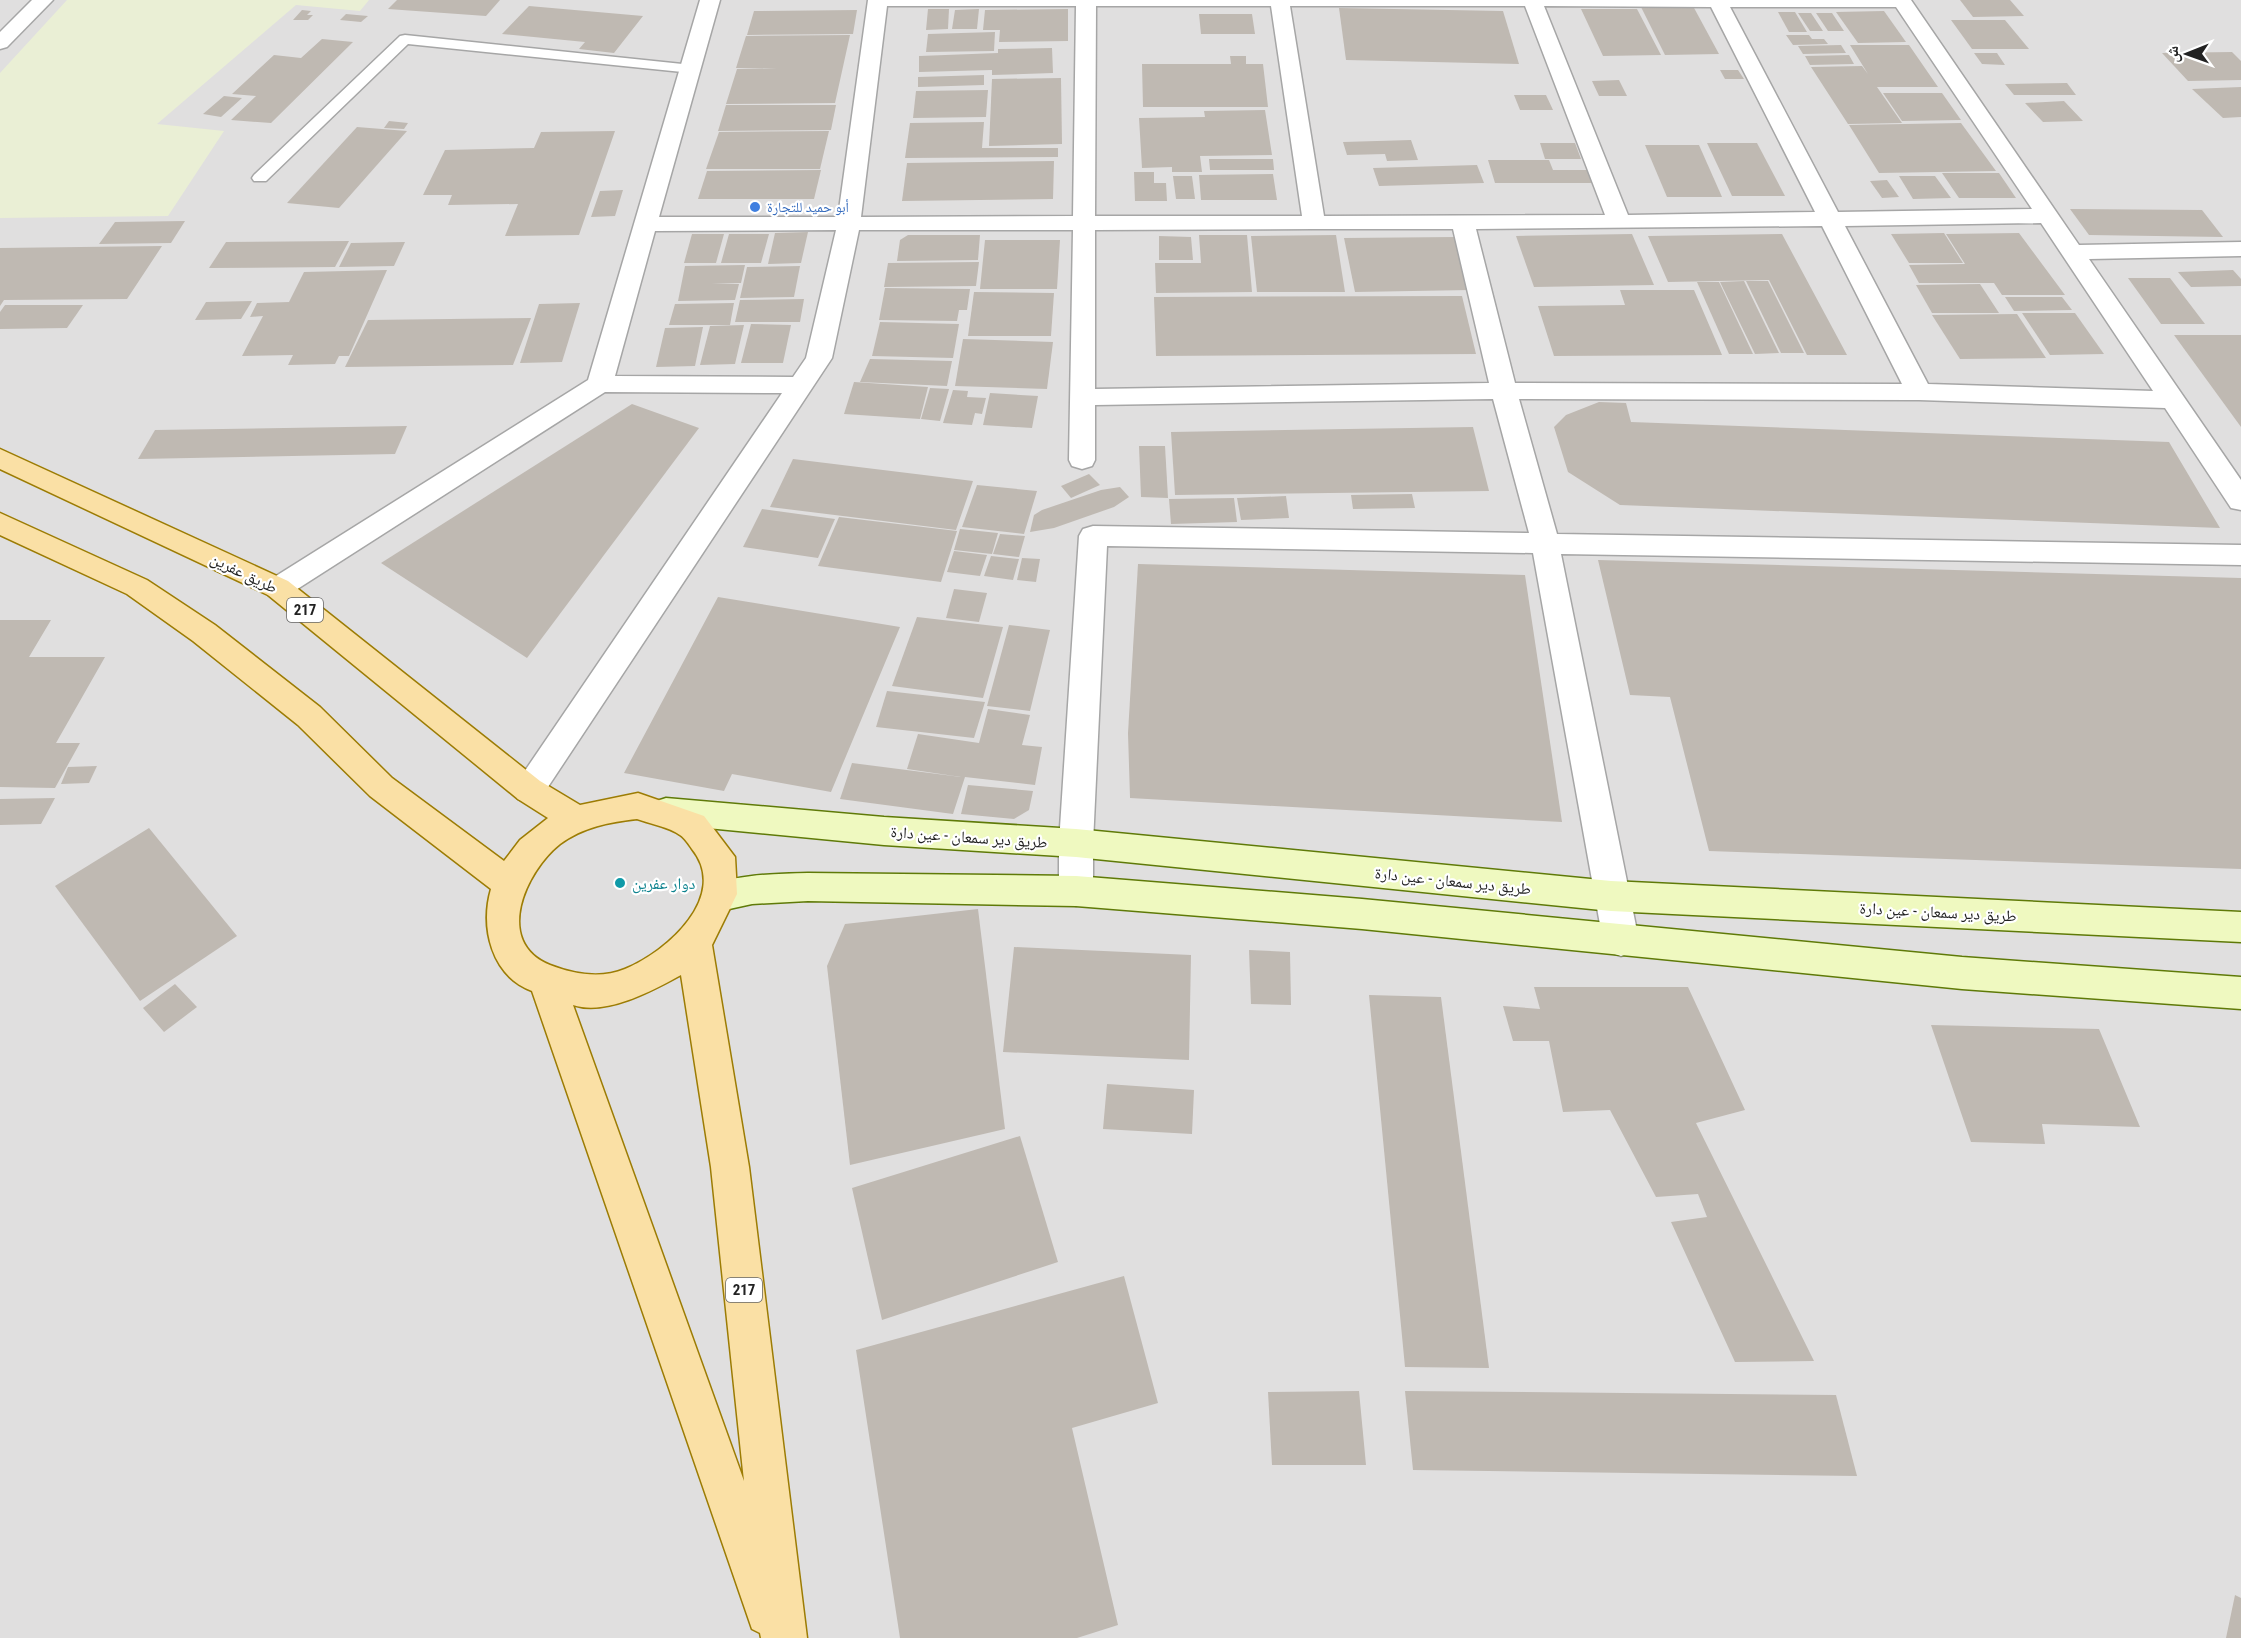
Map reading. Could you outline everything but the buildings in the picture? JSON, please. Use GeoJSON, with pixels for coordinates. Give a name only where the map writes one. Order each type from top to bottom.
{"type":"FeatureCollection","features":[{"type":"Feature","properties":{"kind":"main road","name":"طريق عفرين"},"geometry":{"type":"LineString","coordinates":[[0,458],[278,588],[529,790],[576,819]]}},
{"type":"Feature","properties":{"kind":"main road"},"geometry":{"type":"LineString","coordinates":[[0,523],[137,587],[204,633],[309,716],[381,787],[508,883]]}},
{"type":"Feature","properties":{"kind":"main road"},"geometry":{"type":"LineString","coordinates":[[638,806],[666,811],[688,820],[705,834],[716,852],[721,873],[720,896],[711,921],[694,944],[669,965],[641,980],[609,989],[577,991],[548,983],[522,967],[505,942],[501,913],[508,883],[525,857],[540,843],[576,819],[607,809],[638,806]]}},
{"type":"Feature","properties":{"kind":"main road","name":"طريق دير سمعان - عين دارة"},"geometry":{"type":"LineString","coordinates":[[666,811],[884,831],[1076,843],[1611,896],[2241,927]]}},
{"type":"Feature","properties":{"kind":"main road"},"geometry":{"type":"LineString","coordinates":[[720,896],[752,889],[808,887],[1076,891],[1362,914],[1962,973],[2241,993]]}},
{"type":"Feature","properties":{"kind":"main road","name":"217"},"geometry":{"type":"LineString","coordinates":[[694,944],[730,1167],[784,1638]]}},
{"type":"Feature","properties":{"kind":"main road"},"geometry":{"type":"LineString","coordinates":[[548,983],[777,1638]]}},
{"type":"Feature","properties":{"kind":"street"},"geometry":{"type":"LineString","coordinates":[[0,43],[43,0]]}},
{"type":"Feature","properties":{"kind":"street"},"geometry":{"type":"LineString","coordinates":[[600,384],[710,0]]}},
{"type":"Feature","properties":{"kind":"street"},"geometry":{"type":"LineString","coordinates":[[529,790],[819,358],[849,223],[878,0],[1902,0],[2241,501]]}},
{"type":"Feature","properties":{"kind":"street"},"geometry":{"type":"LineString","coordinates":[[1082,460],[1086,0]]}},
{"type":"Feature","properties":{"kind":"street"},"geometry":{"type":"LineString","coordinates":[[1280,0],[1314,223]]}},
{"type":"Feature","properties":{"kind":"street"},"geometry":{"type":"LineString","coordinates":[[1532,0],[1619,222]]}},
{"type":"Feature","properties":{"kind":"street"},"geometry":{"type":"LineString","coordinates":[[1717,0],[1919,392]]}},
{"type":"Feature","properties":{"kind":"street"},"geometry":{"type":"LineString","coordinates":[[647,224],[1619,222],[2048,216]]}},
{"type":"Feature","properties":{"kind":"street"},"geometry":{"type":"LineString","coordinates":[[1463,222],[1504,391],[1545,542],[1621,941]]}},
{"type":"Feature","properties":{"kind":"street"},"geometry":{"type":"LineString","coordinates":[[2073,252],[2241,249]]}},
{"type":"Feature","properties":{"kind":"street"},"geometry":{"type":"LineString","coordinates":[[278,588],[600,384],[801,385]]}},
{"type":"Feature","properties":{"kind":"street"},"geometry":{"type":"LineString","coordinates":[[1084,397],[1504,391],[1919,392],[2174,400]]}},
{"type":"Feature","properties":{"kind":"street"},"geometry":{"type":"LineString","coordinates":[[1076,891],[1076,843],[1093,536],[2241,555]]}},
{"type":"Feature","properties":{"kind":"lane"},"geometry":{"type":"LineString","coordinates":[[260,178],[405,39],[692,69]]}},
{"type":"Feature","properties":{"kind":"shaded area"},"geometry":{"type":"Polygon","coordinates":[[[0,0],[2241,0],[2241,1638],[0,1638],[0,0]]]}},
{"type":"Feature","properties":{"kind":"green space"},"geometry":{"type":"Polygon","coordinates":[[[67,0],[369,0],[360,11],[296,5],[157,124],[224,131],[168,216],[0,218],[0,73],[67,0]]]}},
{"type":"Feature","properties":{"kind":"place","name":"أبو حميد للتجارة"},"geometry":{"type":"Point","coordinates":[755,207]}},
{"type":"Feature","properties":{"kind":"place","name":"دوار عفرين"},"geometry":{"type":"Point","coordinates":[620,883]}}]}
